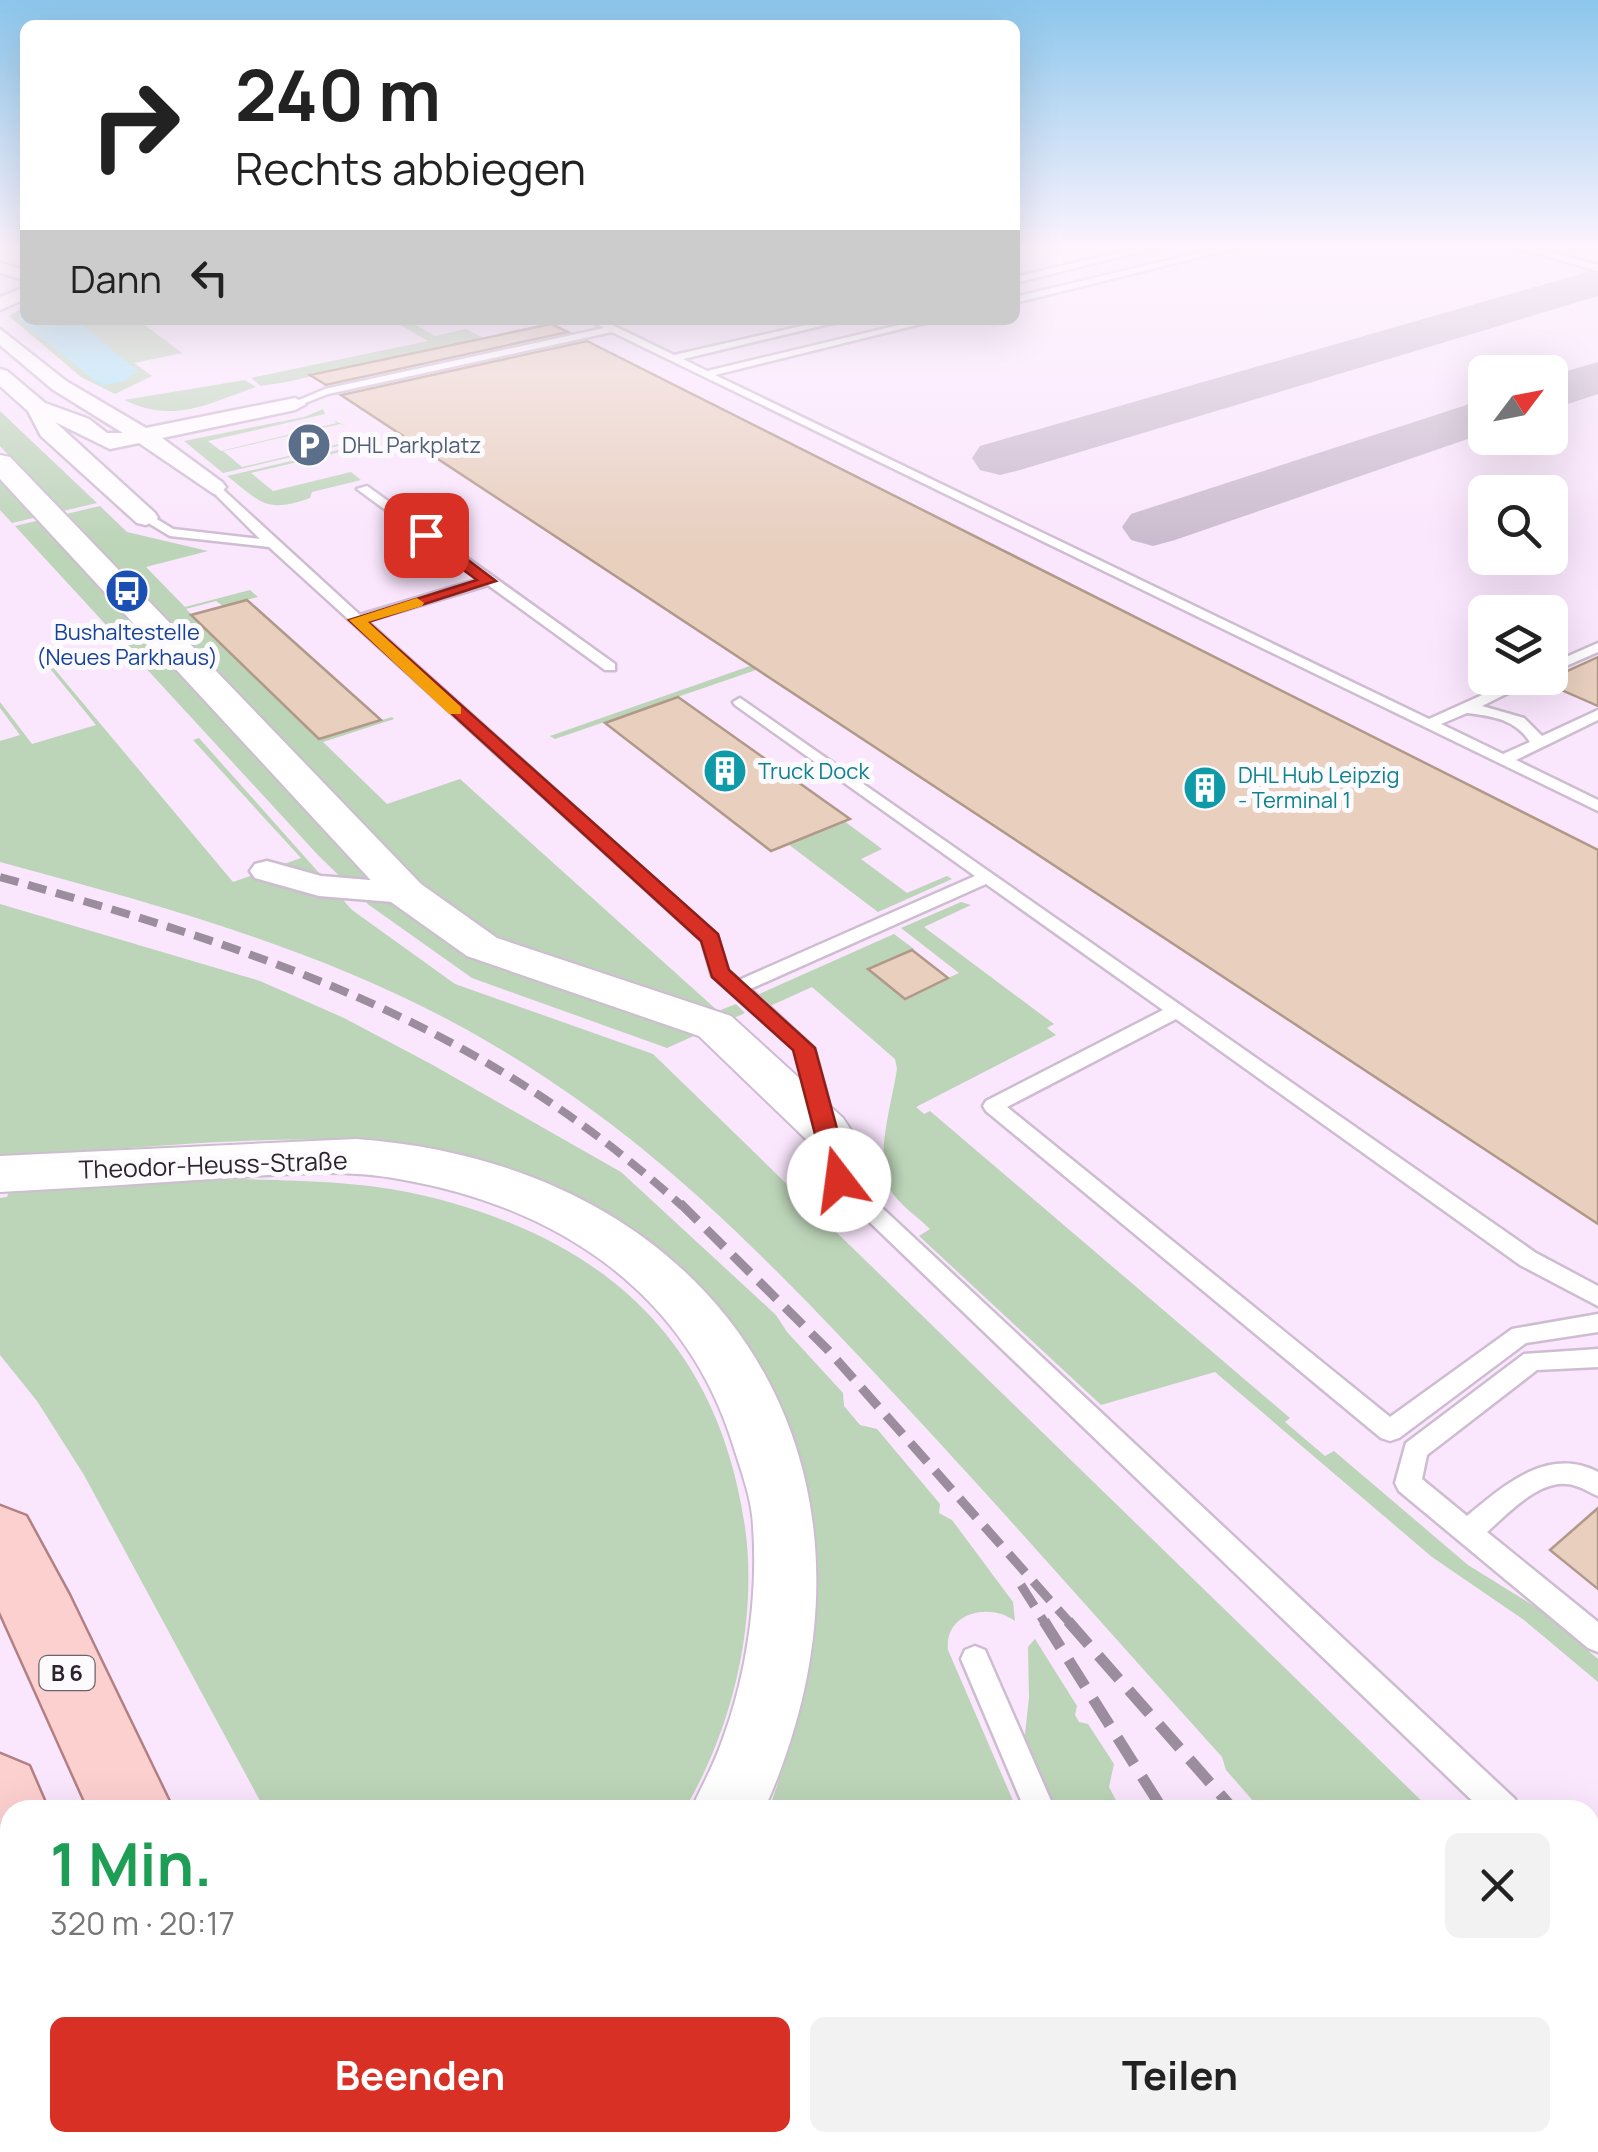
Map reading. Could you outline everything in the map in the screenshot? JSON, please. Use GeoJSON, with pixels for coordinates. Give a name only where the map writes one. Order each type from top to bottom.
{"type":"FeatureCollection","features":[{"type":"Feature","properties":{"kind":"main road","name":"B 6"},"geometry":{"type":"LineString","coordinates":[[0,1538],[126,1800]]}},
{"type":"Feature","properties":{"kind":"street"},"geometry":{"type":"LineString","coordinates":[[15,347],[59,385],[146,436],[214,487]]}},
{"type":"Feature","properties":{"kind":"street"},"geometry":{"type":"LineString","coordinates":[[0,375],[36,408],[48,431],[146,518]]}},
{"type":"Feature","properties":{"kind":"street"},"geometry":{"type":"LineString","coordinates":[[36,408],[81,424],[110,442],[295,404]]}},
{"type":"Feature","properties":{"kind":"street"},"geometry":{"type":"LineString","coordinates":[[99,475],[178,458]]}},
{"type":"Feature","properties":{"kind":"street"},"geometry":{"type":"LineString","coordinates":[[0,463],[406,893],[482,947],[715,1026],[826,1130]]}},
{"type":"Feature","properties":{"kind":"street"},"geometry":{"type":"LineString","coordinates":[[267,871],[319,886],[406,893]]}},
{"type":"Feature","properties":{"kind":"street","name":"Theodor-Heuss-Straße"},"geometry":{"type":"LineString","coordinates":[[0,1174],[304,1157],[396,1160],[479,1177],[558,1206],[622,1244],[676,1290],[730,1359],[754,1410],[786,1528],[782,1606],[770,1680],[756,1746],[732,1800]]}},
{"type":"Feature","properties":{"kind":"lane"},"geometry":{"type":"LineString","coordinates":[[295,404],[325,392],[533,347]]}},
{"type":"Feature","properties":{"kind":"lane"},"geometry":{"type":"LineString","coordinates":[[651,347],[1598,806]]}},
{"type":"Feature","properties":{"kind":"lane"},"geometry":{"type":"LineString","coordinates":[[674,358],[724,347]]}},
{"type":"Feature","properties":{"kind":"lane"},"geometry":{"type":"LineString","coordinates":[[706,374],[815,347]]}},
{"type":"Feature","properties":{"kind":"lane"},"geometry":{"type":"LineString","coordinates":[[704,352],[732,356],[739,361],[736,366]]}},
{"type":"Feature","properties":{"kind":"lane"},"geometry":{"type":"LineString","coordinates":[[214,487],[711,938],[719,972],[804,1048],[839,1180],[1493,1800]]}},
{"type":"Feature","properties":{"kind":"lane"},"geometry":{"type":"LineString","coordinates":[[362,489],[610,667]]}},
{"type":"Feature","properties":{"kind":"lane"},"geometry":{"type":"LineString","coordinates":[[146,518],[170,532],[273,544]]}},
{"type":"Feature","properties":{"kind":"lane"},"geometry":{"type":"LineString","coordinates":[[357,620],[488,581]]}},
{"type":"Feature","properties":{"kind":"lane"},"geometry":{"type":"LineString","coordinates":[[1568,661],[1598,647]]}},
{"type":"Feature","properties":{"kind":"lane"},"geometry":{"type":"LineString","coordinates":[[1430,724],[1493,695]]}},
{"type":"Feature","properties":{"kind":"lane"},"geometry":{"type":"LineString","coordinates":[[740,702],[1528,1258],[1598,1297]]}},
{"type":"Feature","properties":{"kind":"lane"},"geometry":{"type":"LineString","coordinates":[[1464,708],[1488,710],[1514,719],[1534,731],[1538,743]]}},
{"type":"Feature","properties":{"kind":"lane"},"geometry":{"type":"LineString","coordinates":[[1504,760],[1598,714]]}},
{"type":"Feature","properties":{"kind":"lane"},"geometry":{"type":"LineString","coordinates":[[737,988],[988,877]]}},
{"type":"Feature","properties":{"kind":"lane"},"geometry":{"type":"LineString","coordinates":[[1177,1011],[993,1106],[1390,1431],[1520,1335],[1598,1323]]}},
{"type":"Feature","properties":{"kind":"lane"},"geometry":{"type":"LineString","coordinates":[[1598,1358],[1532,1360],[1415,1450],[1408,1483],[1598,1639]]}},
{"type":"Feature","properties":{"kind":"lane"},"geometry":{"type":"LineString","coordinates":[[1466,1534],[1542,1474],[1565,1471],[1598,1485]]}},
{"type":"Feature","properties":{"kind":"lane"},"geometry":{"type":"LineString","coordinates":[[974,1659],[1036,1800]]}},
{"type":"Feature","properties":{"kind":"green space"},"geometry":{"type":"Polygon","coordinates":[[[46,347],[175,347],[182,353],[134,363],[152,376],[115,394],[81,377],[46,347]]]}},
{"type":"Feature","properties":{"kind":"green space"},"geometry":{"type":"Polygon","coordinates":[[[397,347],[441,347],[286,382],[261,386],[251,378],[397,347]]]}},
{"type":"Feature","properties":{"kind":"green space"},"geometry":{"type":"Polygon","coordinates":[[[245,380],[256,387],[190,409],[159,410],[124,400],[245,380]]]}},
{"type":"Feature","properties":{"kind":"green space"},"geometry":{"type":"Polygon","coordinates":[[[323,409],[325,414],[208,441],[221,451],[337,423],[333,420],[348,427],[340,424],[223,451],[242,467],[360,439],[354,434],[367,439],[223,473],[184,441],[304,417],[323,409]]]}},
{"type":"Feature","properties":{"kind":"green space"},"geometry":{"type":"Polygon","coordinates":[[[0,411],[97,503],[12,523],[0,510],[0,479],[22,470],[0,446],[0,411]]]}},
{"type":"Feature","properties":{"kind":"green space"},"geometry":{"type":"Polygon","coordinates":[[[372,442],[380,448],[370,445],[251,473],[273,491],[351,472],[361,480],[312,492],[310,498],[295,503],[264,503],[227,476],[372,442]]]}},
{"type":"Feature","properties":{"kind":"green space"},"geometry":{"type":"Polygon","coordinates":[[[100,506],[127,532],[208,551],[146,567],[185,607],[250,590],[258,597],[223,606],[216,601],[186,609],[319,739],[394,719],[323,742],[387,804],[460,779],[718,1011],[736,1004],[745,1013],[667,1048],[472,978],[369,905],[317,854],[15,526],[100,506]]]}},
{"type":"Feature","properties":{"kind":"green space"},"geometry":{"type":"Polygon","coordinates":[[[43,660],[233,882],[301,858],[193,740],[199,738],[352,910],[455,984],[653,1054],[1421,1800],[1252,1800],[1226,1770],[1222,1757],[805,1299],[660,1164],[553,1083],[437,1014],[316,960],[191,916],[0,862],[0,741],[20,735],[0,708],[0,702],[32,744],[96,725],[43,660]]]}},
{"type":"Feature","properties":{"kind":"green space"},"geometry":{"type":"Polygon","coordinates":[[[750,666],[756,670],[555,739],[550,736],[750,666]]]}},
{"type":"Feature","properties":{"kind":"green space"},"geometry":{"type":"Polygon","coordinates":[[[844,821],[882,849],[861,859],[907,893],[947,876],[952,879],[878,912],[788,844],[844,821]]]}},
{"type":"Feature","properties":{"kind":"green space"},"geometry":{"type":"Polygon","coordinates":[[[961,902],[971,905],[924,927],[1054,1024],[1047,1028],[1056,1035],[916,1107],[924,1114],[930,1111],[1290,1418],[1285,1422],[1325,1456],[1334,1451],[1468,1565],[1539,1609],[1598,1659],[1598,1682],[1524,1620],[1432,1557],[1215,1372],[1101,1405],[919,1236],[930,1229],[898,1200],[886,1176],[884,1145],[897,1069],[895,1059],[812,987],[770,1006],[757,995],[894,934],[914,949],[870,969],[905,998],[959,973],[901,928],[961,902]]]}},
{"type":"Feature","properties":{"kind":"green space"},"geometry":{"type":"Polygon","coordinates":[[[0,904],[260,981],[344,1018],[431,1064],[621,1172],[776,1315],[843,1393],[844,1406],[860,1425],[877,1429],[940,1504],[939,1513],[952,1520],[1013,1602],[1015,1621],[993,1612],[970,1614],[953,1627],[948,1650],[1013,1800],[772,1800],[793,1734],[810,1657],[815,1605],[809,1509],[785,1422],[744,1344],[689,1278],[621,1223],[543,1181],[456,1154],[362,1141],[226,1142],[0,1157],[0,904]]]}},
{"type":"Feature","properties":{"kind":"green space"},"geometry":{"type":"Polygon","coordinates":[[[241,1179],[331,1182],[421,1195],[486,1214],[544,1238],[596,1269],[641,1306],[678,1350],[708,1402],[731,1460],[745,1527],[748,1599],[738,1673],[716,1745],[689,1800],[260,1800],[84,1475],[37,1401],[0,1355],[0,1198],[7,1197],[9,1191],[241,1179]]]}},
{"type":"Feature","properties":{"kind":"green space"},"geometry":{"type":"Polygon","coordinates":[[[1035,1639],[1077,1706],[1075,1715],[1079,1722],[1088,1724],[1114,1764],[1109,1787],[1116,1800],[1040,1800],[1022,1761],[1029,1698],[1028,1647],[1035,1639]]]}},
{"type":"Feature","properties":{"kind":"water"},"geometry":{"type":"Polygon","coordinates":[[[53,347],[109,347],[138,371],[124,381],[102,386],[53,347]]]}},
{"type":"Feature","properties":{"kind":"building"},"geometry":{"type":"Polygon","coordinates":[[[440,347],[498,347],[326,385],[310,375],[440,347]]]}},
{"type":"Feature","properties":{"kind":"building","name":"DHL Hub Leipzig - Terminal 1"},"geometry":{"type":"Polygon","coordinates":[[[558,347],[600,347],[1598,850],[1598,1224],[341,395],[558,347]]]}},
{"type":"Feature","properties":{"kind":"building"},"geometry":{"type":"Polygon","coordinates":[[[247,600],[381,720],[319,739],[191,615],[247,600]]]}},
{"type":"Feature","properties":{"kind":"building"},"geometry":{"type":"Polygon","coordinates":[[[1598,657],[1598,706],[1568,693],[1568,671],[1598,657]]]}},
{"type":"Feature","properties":{"kind":"building","name":"Truck Dock"},"geometry":{"type":"Polygon","coordinates":[[[678,697],[850,819],[771,851],[605,723],[678,697]]]}},
{"type":"Feature","properties":{"kind":"building"},"geometry":{"type":"Polygon","coordinates":[[[912,950],[948,978],[905,999],[868,969],[912,950]]]}},
{"type":"Feature","properties":{"kind":"building"},"geometry":{"type":"Polygon","coordinates":[[[1598,1508],[1598,1589],[1550,1550],[1598,1508]]]}},
{"type":"Feature","properties":{"kind":"taxiway"},"geometry":{"type":"LineString","coordinates":[[1000,458],[1376,347]]}},
{"type":"Feature","properties":{"kind":"taxiway"},"geometry":{"type":"LineString","coordinates":[[1568,388],[1598,377]]}},
{"type":"Feature","properties":{"kind":"taxiway"},"geometry":{"type":"LineString","coordinates":[[1153,527],[1468,421]]}},
{"type":"Feature","properties":{"kind":"railway"},"geometry":{"type":"LineString","coordinates":[[0,877],[277,964],[445,1039],[525,1086],[604,1141],[682,1206]]}},
{"type":"Feature","properties":{"kind":"railway"},"geometry":{"type":"LineString","coordinates":[[680,1203],[828,1350],[1070,1623]]}},
{"type":"Feature","properties":{"kind":"railway"},"geometry":{"type":"LineString","coordinates":[[1021,1585],[1045,1623]]}},
{"type":"Feature","properties":{"kind":"railway"},"geometry":{"type":"LineString","coordinates":[[1044,1621],[1157,1800]]}},
{"type":"Feature","properties":{"kind":"railway"},"geometry":{"type":"LineString","coordinates":[[1068,1621],[1225,1800]]}},
{"type":"Feature","properties":{"kind":"slow traffic"},"geometry":{"type":"LineString","coordinates":[[417,603],[357,620],[455,710]]}},
{"type":"Feature","properties":{"kind":"place","name":"DHL Parkplatz"},"geometry":{"type":"Point","coordinates":[309,445]}},
{"type":"Feature","properties":{"kind":"place","name":"Bushaltestelle (Neues Parkhaus)"},"geometry":{"type":"Point","coordinates":[127,591]}},
{"type":"Feature","properties":{"kind":"place","name":"Truck Dock"},"geometry":{"type":"Point","coordinates":[725,771]}},
{"type":"Feature","properties":{"kind":"place","name":"DHL Hub Leipzig - Terminal 1"},"geometry":{"type":"Point","coordinates":[1205,788]}},
{"type":"Feature","properties":{"kind":"route"},"geometry":{"type":"LineString","coordinates":[[426,535],[488,581],[357,620],[711,938],[719,972],[804,1048],[839,1180]]}}]}
